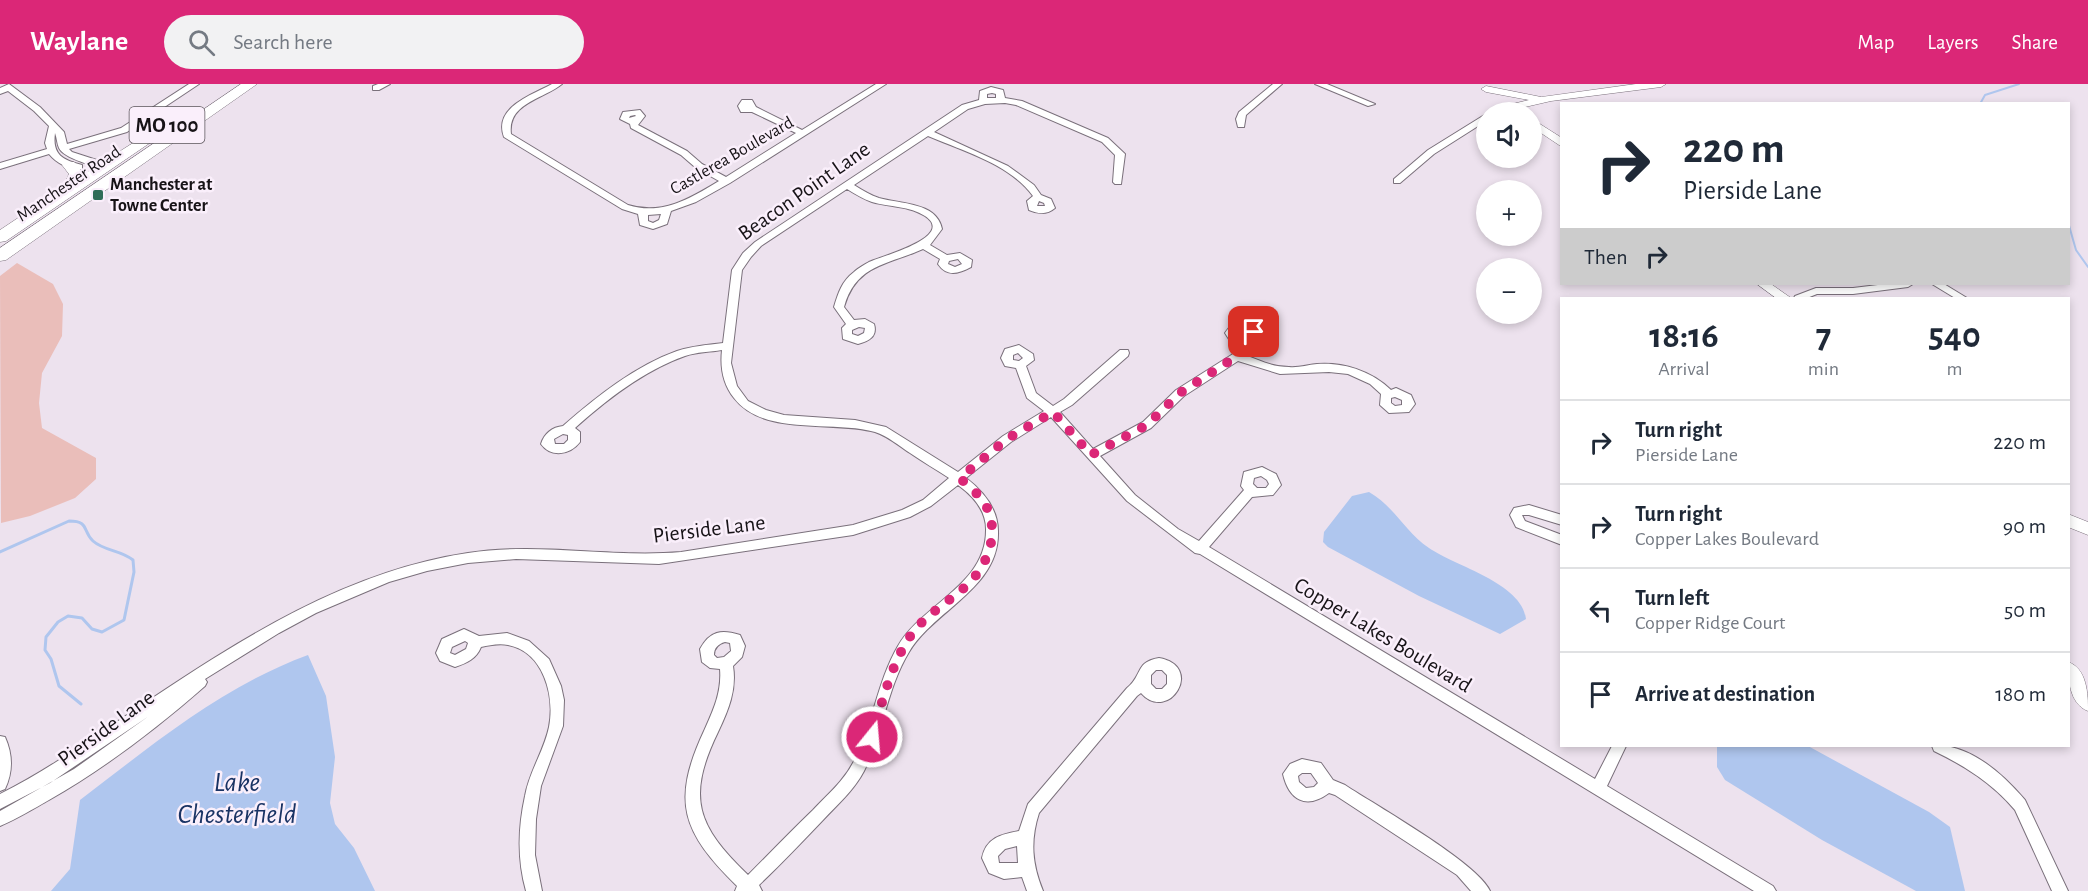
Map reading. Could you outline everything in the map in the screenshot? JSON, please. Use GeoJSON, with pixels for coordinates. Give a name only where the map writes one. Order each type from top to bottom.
{"type":"FeatureCollection","features":[{"type":"Feature","properties":{"kind":"highway","name":"Manchester Road"},"geometry":{"type":"LineString","coordinates":[[0,256],[73,197],[109,157],[134,147],[228,84]]}},
{"type":"Feature","properties":{"kind":"highway","name":"Manchester Road"},"geometry":{"type":"LineString","coordinates":[[0,237],[133,164],[250,84]]}},
{"type":"Feature","properties":{"kind":"highway"},"geometry":{"type":"LineString","coordinates":[[98,168],[133,164]]}},
{"type":"Feature","properties":{"kind":"highway"},"geometry":{"type":"LineString","coordinates":[[69,165],[77,174],[73,197]]}},
{"type":"Feature","properties":{"kind":"street"},"geometry":{"type":"LineString","coordinates":[[63,148],[124,130],[195,84]]}},
{"type":"Feature","properties":{"kind":"street"},"geometry":{"type":"LineString","coordinates":[[376,88],[386,84]]}},
{"type":"Feature","properties":{"kind":"street","name":"Castlerea Boulevard"},"geometry":{"type":"LineString","coordinates":[[558,84],[527,100],[509,113],[504,128],[507,135],[618,204],[643,211],[643,223],[653,226],[664,222],[666,210],[682,206],[727,181],[882,84]]}},
{"type":"Feature","properties":{"kind":"street"},"geometry":{"type":"LineString","coordinates":[[1241,125],[1242,114],[1278,84]]}},
{"type":"Feature","properties":{"kind":"street"},"geometry":{"type":"LineString","coordinates":[[1319,84],[1371,104]]}},
{"type":"Feature","properties":{"kind":"street"},"geometry":{"type":"LineString","coordinates":[[1482,86],[1518,96],[1551,98],[1661,84]]}},
{"type":"Feature","properties":{"kind":"street"},"geometry":{"type":"LineString","coordinates":[[1482,86],[1504,102]]}},
{"type":"Feature","properties":{"kind":"street"},"geometry":{"type":"LineString","coordinates":[[0,90],[9,87],[37,109],[62,134],[63,148],[73,157],[98,168]]}},
{"type":"Feature","properties":{"kind":"street"},"geometry":{"type":"LineString","coordinates":[[1539,102],[1551,98]]}},
{"type":"Feature","properties":{"kind":"street","name":"Beacon Point Lane"},"geometry":{"type":"LineString","coordinates":[[749,889],[850,782],[860,767],[885,692],[902,651],[912,634],[933,612],[970,583],[981,569],[992,540],[992,523],[981,498],[960,478],[879,429],[856,424],[792,422],[755,410],[736,394],[727,378],[726,346],[737,270],[758,244],[965,106],[983,101],[1001,100],[1019,103],[1105,140],[1120,154],[1118,182]]}},
{"type":"Feature","properties":{"kind":"street"},"geometry":{"type":"LineString","coordinates":[[751,108],[804,134]]}},
{"type":"Feature","properties":{"kind":"street"},"geometry":{"type":"LineString","coordinates":[[634,122],[634,126],[684,153],[699,165],[727,181]]}},
{"type":"Feature","properties":{"kind":"street"},"geometry":{"type":"LineString","coordinates":[[1397,181],[1431,152],[1476,123]]}},
{"type":"Feature","properties":{"kind":"street"},"geometry":{"type":"LineString","coordinates":[[53,126],[49,138],[51,151],[58,159],[69,165],[98,168]]}},
{"type":"Feature","properties":{"kind":"street"},"geometry":{"type":"LineString","coordinates":[[1542,129],[1560,143]]}},
{"type":"Feature","properties":{"kind":"street"},"geometry":{"type":"LineString","coordinates":[[927,132],[1019,176],[1035,191],[1038,198]]}},
{"type":"Feature","properties":{"kind":"street"},"geometry":{"type":"LineString","coordinates":[[0,166],[51,151]]}},
{"type":"Feature","properties":{"kind":"street"},"geometry":{"type":"LineString","coordinates":[[847,185],[874,200],[918,208],[932,217],[936,224],[936,232],[924,246],[864,268],[847,283],[839,307],[851,324]]}},
{"type":"Feature","properties":{"kind":"street"},"geometry":{"type":"LineString","coordinates":[[924,246],[945,258]]}},
{"type":"Feature","properties":{"kind":"street"},"geometry":{"type":"LineString","coordinates":[[1765,285],[1783,297]]}},
{"type":"Feature","properties":{"kind":"street"},"geometry":{"type":"LineString","coordinates":[[1801,297],[1816,291],[1821,295],[1900,285]]}},
{"type":"Feature","properties":{"kind":"street"},"geometry":{"type":"LineString","coordinates":[[1939,285],[1960,297]]}},
{"type":"Feature","properties":{"kind":"street"},"geometry":{"type":"LineString","coordinates":[[1853,291],[1862,297]]}},
{"type":"Feature","properties":{"kind":"street"},"geometry":{"type":"LineString","coordinates":[[1091,455],[1147,425],[1180,393],[1237,356],[1244,342]]}},
{"type":"Feature","properties":{"kind":"street"},"geometry":{"type":"LineString","coordinates":[[567,429],[586,411],[663,362],[688,351],[726,346]]}},
{"type":"Feature","properties":{"kind":"street","name":"Pierside Lane"},"geometry":{"type":"LineString","coordinates":[[1,811],[70,781],[114,751],[181,699],[228,657],[314,607],[384,579],[466,558],[518,554],[681,558],[875,525],[906,514],[927,503],[1007,439],[1053,412],[1124,353]]}},
{"type":"Feature","properties":{"kind":"street"},"geometry":{"type":"LineString","coordinates":[[1237,356],[1263,366],[1287,371],[1318,368],[1349,371],[1375,382],[1388,394]]}},
{"type":"Feature","properties":{"kind":"street","name":"Copper Lakes Boulevard"},"geometry":{"type":"LineString","coordinates":[[1020,365],[1031,394],[1053,412],[1091,455],[1151,516],[1199,549],[1768,891]]}},
{"type":"Feature","properties":{"kind":"street"},"geometry":{"type":"LineString","coordinates":[[1199,549],[1250,491]]}},
{"type":"Feature","properties":{"kind":"street"},"geometry":{"type":"LineString","coordinates":[[1560,519],[1525,509],[1518,511],[1516,515],[1520,524],[1560,539]]}},
{"type":"Feature","properties":{"kind":"street"},"geometry":{"type":"LineString","coordinates":[[2070,521],[2088,529]]}},
{"type":"Feature","properties":{"kind":"street"},"geometry":{"type":"LineString","coordinates":[[475,642],[511,639],[543,662],[555,686],[558,706],[555,727],[532,794],[527,829],[528,869],[534,891]]}},
{"type":"Feature","properties":{"kind":"street"},"geometry":{"type":"LineString","coordinates":[[726,663],[729,676],[724,702],[700,752],[692,784],[693,814],[702,836],[749,889]]}},
{"type":"Feature","properties":{"kind":"street"},"geometry":{"type":"LineString","coordinates":[[2070,672],[2088,703]]}},
{"type":"Feature","properties":{"kind":"street"},"geometry":{"type":"LineString","coordinates":[[1035,891],[1026,869],[1024,851],[1025,837],[1033,809],[1132,692],[1142,684]]}},
{"type":"Feature","properties":{"kind":"street"},"geometry":{"type":"LineString","coordinates":[[0,742],[5,771],[0,784]]}},
{"type":"Feature","properties":{"kind":"street"},"geometry":{"type":"LineString","coordinates":[[1598,789],[1619,747]]}},
{"type":"Feature","properties":{"kind":"street"},"geometry":{"type":"LineString","coordinates":[[1942,747],[1995,778],[2013,796],[2020,805],[2060,891]]}},
{"type":"Feature","properties":{"kind":"street"},"geometry":{"type":"LineString","coordinates":[[1328,785],[1340,790],[1462,870],[1482,891]]}},
{"type":"Feature","properties":{"kind":"street"},"geometry":{"type":"LineString","coordinates":[[1025,837],[999,843],[992,850],[990,858],[994,868],[999,871],[1026,869]]}},
{"type":"Feature","properties":{"kind":"shaded area"},"geometry":{"type":"Polygon","coordinates":[[[17,263],[53,284],[63,304],[62,336],[42,373],[39,403],[42,428],[96,458],[96,479],[75,498],[30,516],[1,523],[0,276],[17,263]]]}},
{"type":"Feature","properties":{"kind":"water"},"geometry":{"type":"Polygon","coordinates":[[[1369,492],[1386,504],[1429,548],[1486,577],[1513,595],[1522,606],[1526,619],[1500,634],[1419,596],[1328,547],[1323,542],[1324,532],[1352,496],[1369,492]]]}},
{"type":"Feature","properties":{"kind":"water","name":"Lake Chesterfield"},"geometry":{"type":"Polygon","coordinates":[[[308,655],[326,696],[335,757],[330,803],[335,824],[354,848],[375,891],[51,891],[70,869],[80,800],[217,700],[246,683],[308,655]]]}},
{"type":"Feature","properties":{"kind":"water"},"geometry":{"type":"Polygon","coordinates":[[[1717,747],[1810,747],[1929,812],[1950,827],[1965,891],[1916,891],[1822,840],[1725,780],[1717,767],[1717,747]]]}},
{"type":"Feature","properties":{"kind":"waterway"},"geometry":{"type":"LineString","coordinates":[[1981,102],[1985,95],[2019,84]]}},
{"type":"Feature","properties":{"kind":"waterway"},"geometry":{"type":"LineString","coordinates":[[2070,229],[2076,250],[2088,267]]}},
{"type":"Feature","properties":{"kind":"waterway"},"geometry":{"type":"LineString","coordinates":[[0,552],[69,521],[76,521],[83,525],[97,544],[133,560],[134,572],[124,620],[102,632],[92,629],[82,618],[68,616],[58,622],[46,637],[45,650],[51,659],[59,686],[81,704]]}},
{"type":"Feature","properties":{"kind":"place","name":"Manchester at Towne Center"},"geometry":{"type":"Point","coordinates":[98,195]}},
{"type":"Feature","properties":{"kind":"route"},"geometry":{"type":"LineString","coordinates":[[872,737],[885,692],[902,651],[912,634],[933,612],[974,578],[987,558],[992,540],[990,514],[981,498],[960,478],[1007,439],[1053,412],[1091,455],[1147,425],[1193,383],[1237,356],[1244,342],[1254,338],[1254,332]]}}]}
